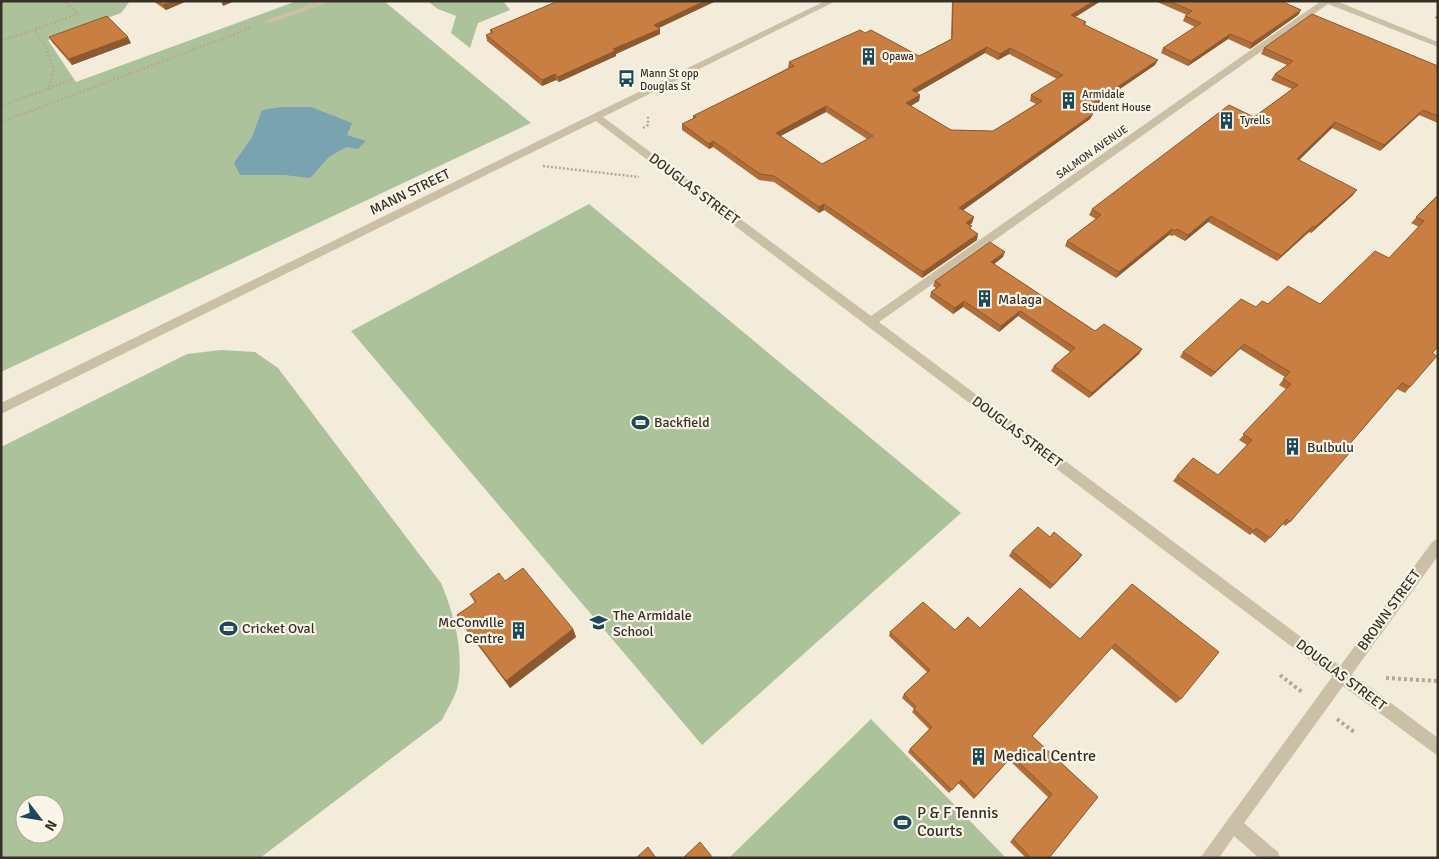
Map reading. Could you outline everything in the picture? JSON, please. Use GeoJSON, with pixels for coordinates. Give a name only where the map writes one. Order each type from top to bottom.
{"type":"FeatureCollection","features":[{"type":"Feature","properties":{"kind":"street"},"geometry":{"type":"LineString","coordinates":[[268,22],[328,1]]}},
{"type":"Feature","properties":{"kind":"street","name":"MANN STREET"},"geometry":{"type":"LineString","coordinates":[[1,409],[832,1]]}},
{"type":"Feature","properties":{"kind":"street"},"geometry":{"type":"LineString","coordinates":[[1327,1],[1438,45]]}},
{"type":"Feature","properties":{"kind":"street","name":"SALMON AVENUE"},"geometry":{"type":"LineString","coordinates":[[871,322],[1327,1]]}},
{"type":"Feature","properties":{"kind":"street","name":"DOUGLAS STREET"},"geometry":{"type":"LineString","coordinates":[[597,117],[1438,748]]}},
{"type":"Feature","properties":{"kind":"street","name":"BROWN STREET"},"geometry":{"type":"LineString","coordinates":[[1208,858],[1438,545]]}},
{"type":"Feature","properties":{"kind":"street"},"geometry":{"type":"LineString","coordinates":[[1233,824],[1272,858]]}},
{"type":"Feature","properties":{"kind":"path"},"geometry":{"type":"LineString","coordinates":[[1,41],[78,14],[65,1]]}},
{"type":"Feature","properties":{"kind":"path"},"geometry":{"type":"LineString","coordinates":[[1,122],[268,22]]}},
{"type":"Feature","properties":{"kind":"path"},"geometry":{"type":"LineString","coordinates":[[35,30],[46,48],[54,71],[48,89]]}},
{"type":"Feature","properties":{"kind":"path"},"geometry":{"type":"LineString","coordinates":[[1,106],[73,79]]}},
{"type":"Feature","properties":{"kind":"path"},"geometry":{"type":"LineString","coordinates":[[643,128],[648,126],[648,116]]}},
{"type":"Feature","properties":{"kind":"path"},"geometry":{"type":"LineString","coordinates":[[543,166],[639,177]]}},
{"type":"Feature","properties":{"kind":"path"},"geometry":{"type":"LineString","coordinates":[[1405,679],[1438,681]]}},
{"type":"Feature","properties":{"kind":"green space"},"geometry":{"type":"Polygon","coordinates":[[[1,1],[130,1],[121,13],[48,40],[76,82],[297,1],[384,1],[531,123],[1,372],[1,1]]]}},
{"type":"Feature","properties":{"kind":"green space"},"geometry":{"type":"Polygon","coordinates":[[[427,1],[503,1],[510,10],[478,23],[470,48],[451,33],[456,16],[438,9],[427,1]]]}},
{"type":"Feature","properties":{"kind":"green space","name":"Backfield"},"geometry":{"type":"Polygon","coordinates":[[[589,204],[961,513],[702,745],[351,331],[589,204]]]}},
{"type":"Feature","properties":{"kind":"green space","name":"Cricket Oval"},"geometry":{"type":"Polygon","coordinates":[[[221,350],[255,352],[278,368],[441,583],[454,620],[460,659],[458,685],[442,720],[260,858],[1,858],[1,447],[187,354],[221,350]]]}},
{"type":"Feature","properties":{"kind":"green space","name":"P & F Tennis Courts"},"geometry":{"type":"Polygon","coordinates":[[[871,719],[1006,858],[729,858],[871,719]]]}},
{"type":"Feature","properties":{"kind":"water"},"geometry":{"type":"Polygon","coordinates":[[[281,107],[311,107],[352,123],[347,135],[366,141],[358,149],[346,147],[329,157],[310,178],[284,175],[240,175],[234,163],[252,137],[262,110],[281,107]]]}},
{"type":"Feature","properties":{"kind":"building"},"geometry":{"type":"Polygon","coordinates":[[[158,1],[172,1],[163,5],[158,1]]]}},
{"type":"Feature","properties":{"kind":"building"},"geometry":{"type":"Polygon","coordinates":[[[558,1],[705,1],[654,25],[660,29],[613,49],[615,51],[558,77],[555,74],[542,80],[486,35],[493,32],[490,30],[558,1]]]}},
{"type":"Feature","properties":{"kind":"building"},"geometry":{"type":"Polygon","coordinates":[[[953,1],[1094,1],[1071,15],[1086,22],[1083,24],[1158,60],[1084,109],[1093,114],[959,208],[974,217],[966,223],[972,226],[969,228],[978,234],[923,272],[824,204],[819,207],[774,176],[760,174],[713,141],[709,144],[682,124],[696,117],[693,116],[794,66],[789,62],[860,30],[865,33],[871,30],[919,56],[952,39],[953,1]],[[987,47],[912,90],[920,95],[906,103],[951,130],[993,131],[1042,101],[1031,95],[1063,75],[1010,48],[1000,54],[987,47]],[[826,106],[776,133],[822,164],[873,136],[826,106]]]}},
{"type":"Feature","properties":{"kind":"building"},"geometry":{"type":"Polygon","coordinates":[[[1169,1],[1281,1],[1301,10],[1252,43],[1230,34],[1191,61],[1163,48],[1201,23],[1185,16],[1192,11],[1169,1]]]}},
{"type":"Feature","properties":{"kind":"building"},"geometry":{"type":"Polygon","coordinates":[[[1312,14],[1438,66],[1438,116],[1423,110],[1384,145],[1335,122],[1297,159],[1357,190],[1315,227],[1313,226],[1281,256],[1211,216],[1188,235],[1177,229],[1175,231],[1172,229],[1119,272],[1067,241],[1101,215],[1092,209],[1229,105],[1254,117],[1298,85],[1275,74],[1293,61],[1264,48],[1312,14]]]}},
{"type":"Feature","properties":{"kind":"building"},"geometry":{"type":"Polygon","coordinates":[[[107,16],[128,37],[69,59],[49,37],[107,16]]]}},
{"type":"Feature","properties":{"kind":"building"},"geometry":{"type":"Polygon","coordinates":[[[1438,195],[1438,347],[1432,353],[1437,356],[1410,387],[1402,383],[1347,447],[1352,450],[1290,522],[1287,519],[1270,538],[1256,528],[1254,531],[1177,476],[1193,458],[1218,475],[1252,440],[1243,434],[1291,384],[1283,379],[1290,372],[1244,344],[1215,372],[1183,352],[1241,299],[1256,307],[1262,301],[1268,304],[1288,286],[1320,304],[1375,251],[1389,258],[1424,221],[1416,217],[1438,195]]]}},
{"type":"Feature","properties":{"kind":"building"},"geometry":{"type":"Polygon","coordinates":[[[990,242],[1005,252],[991,262],[1095,331],[1104,324],[1142,349],[1092,393],[1054,366],[1075,348],[1020,311],[1001,326],[964,301],[955,308],[931,292],[941,285],[935,281],[990,242]]]}},
{"type":"Feature","properties":{"kind":"building"},"geometry":{"type":"Polygon","coordinates":[[[1038,527],[1050,537],[1054,532],[1082,555],[1053,585],[1012,551],[1038,527]]]}},
{"type":"Feature","properties":{"kind":"building","name":"McConville Centre"},"geometry":{"type":"Polygon","coordinates":[[[523,568],[573,629],[506,681],[457,615],[476,602],[470,594],[499,573],[505,581],[523,568]]]}},
{"type":"Feature","properties":{"kind":"building"},"geometry":{"type":"Polygon","coordinates":[[[1132,584],[1219,652],[1181,699],[1115,644],[1032,736],[1098,797],[1049,858],[1031,858],[1013,839],[1052,794],[1012,756],[976,796],[961,780],[952,790],[910,749],[932,727],[914,709],[916,707],[904,694],[930,670],[890,632],[923,602],[955,630],[968,617],[980,628],[1020,588],[1080,639],[1132,584]]]}},
{"type":"Feature","properties":{"kind":"building"},"geometry":{"type":"Polygon","coordinates":[[[700,842],[713,858],[683,858],[700,842]]]}},
{"type":"Feature","properties":{"kind":"building"},"geometry":{"type":"Polygon","coordinates":[[[648,847],[656,858],[636,858],[648,847]]]}},
{"type":"Feature","properties":{"kind":"place","name":"Opawa"},"geometry":{"type":"Point","coordinates":[868,56]}},
{"type":"Feature","properties":{"kind":"place","name":"Mann St opp Douglas St"},"geometry":{"type":"Point","coordinates":[626,79]}},
{"type":"Feature","properties":{"kind":"place","name":"Armidale Student House"},"geometry":{"type":"Point","coordinates":[1068,100]}},
{"type":"Feature","properties":{"kind":"place","name":"Tyrells"},"geometry":{"type":"Point","coordinates":[1226,120]}},
{"type":"Feature","properties":{"kind":"place","name":"Malaga"},"geometry":{"type":"Point","coordinates":[984,299]}},
{"type":"Feature","properties":{"kind":"place","name":"Backfield"},"geometry":{"type":"Point","coordinates":[640,422]}},
{"type":"Feature","properties":{"kind":"place","name":"Bulbulu"},"geometry":{"type":"Point","coordinates":[1293,447]}},
{"type":"Feature","properties":{"kind":"place","name":"The Armidale School"},"geometry":{"type":"Point","coordinates":[599,623]}},
{"type":"Feature","properties":{"kind":"place","name":"Cricket Oval"},"geometry":{"type":"Point","coordinates":[228,628]}},
{"type":"Feature","properties":{"kind":"place","name":"McConville Centre"},"geometry":{"type":"Point","coordinates":[518,630]}},
{"type":"Feature","properties":{"kind":"place","name":"Medical Centre"},"geometry":{"type":"Point","coordinates":[979,756]}},
{"type":"Feature","properties":{"kind":"place","name":"P & F Tennis Courts"},"geometry":{"type":"Point","coordinates":[903,822]}}]}
